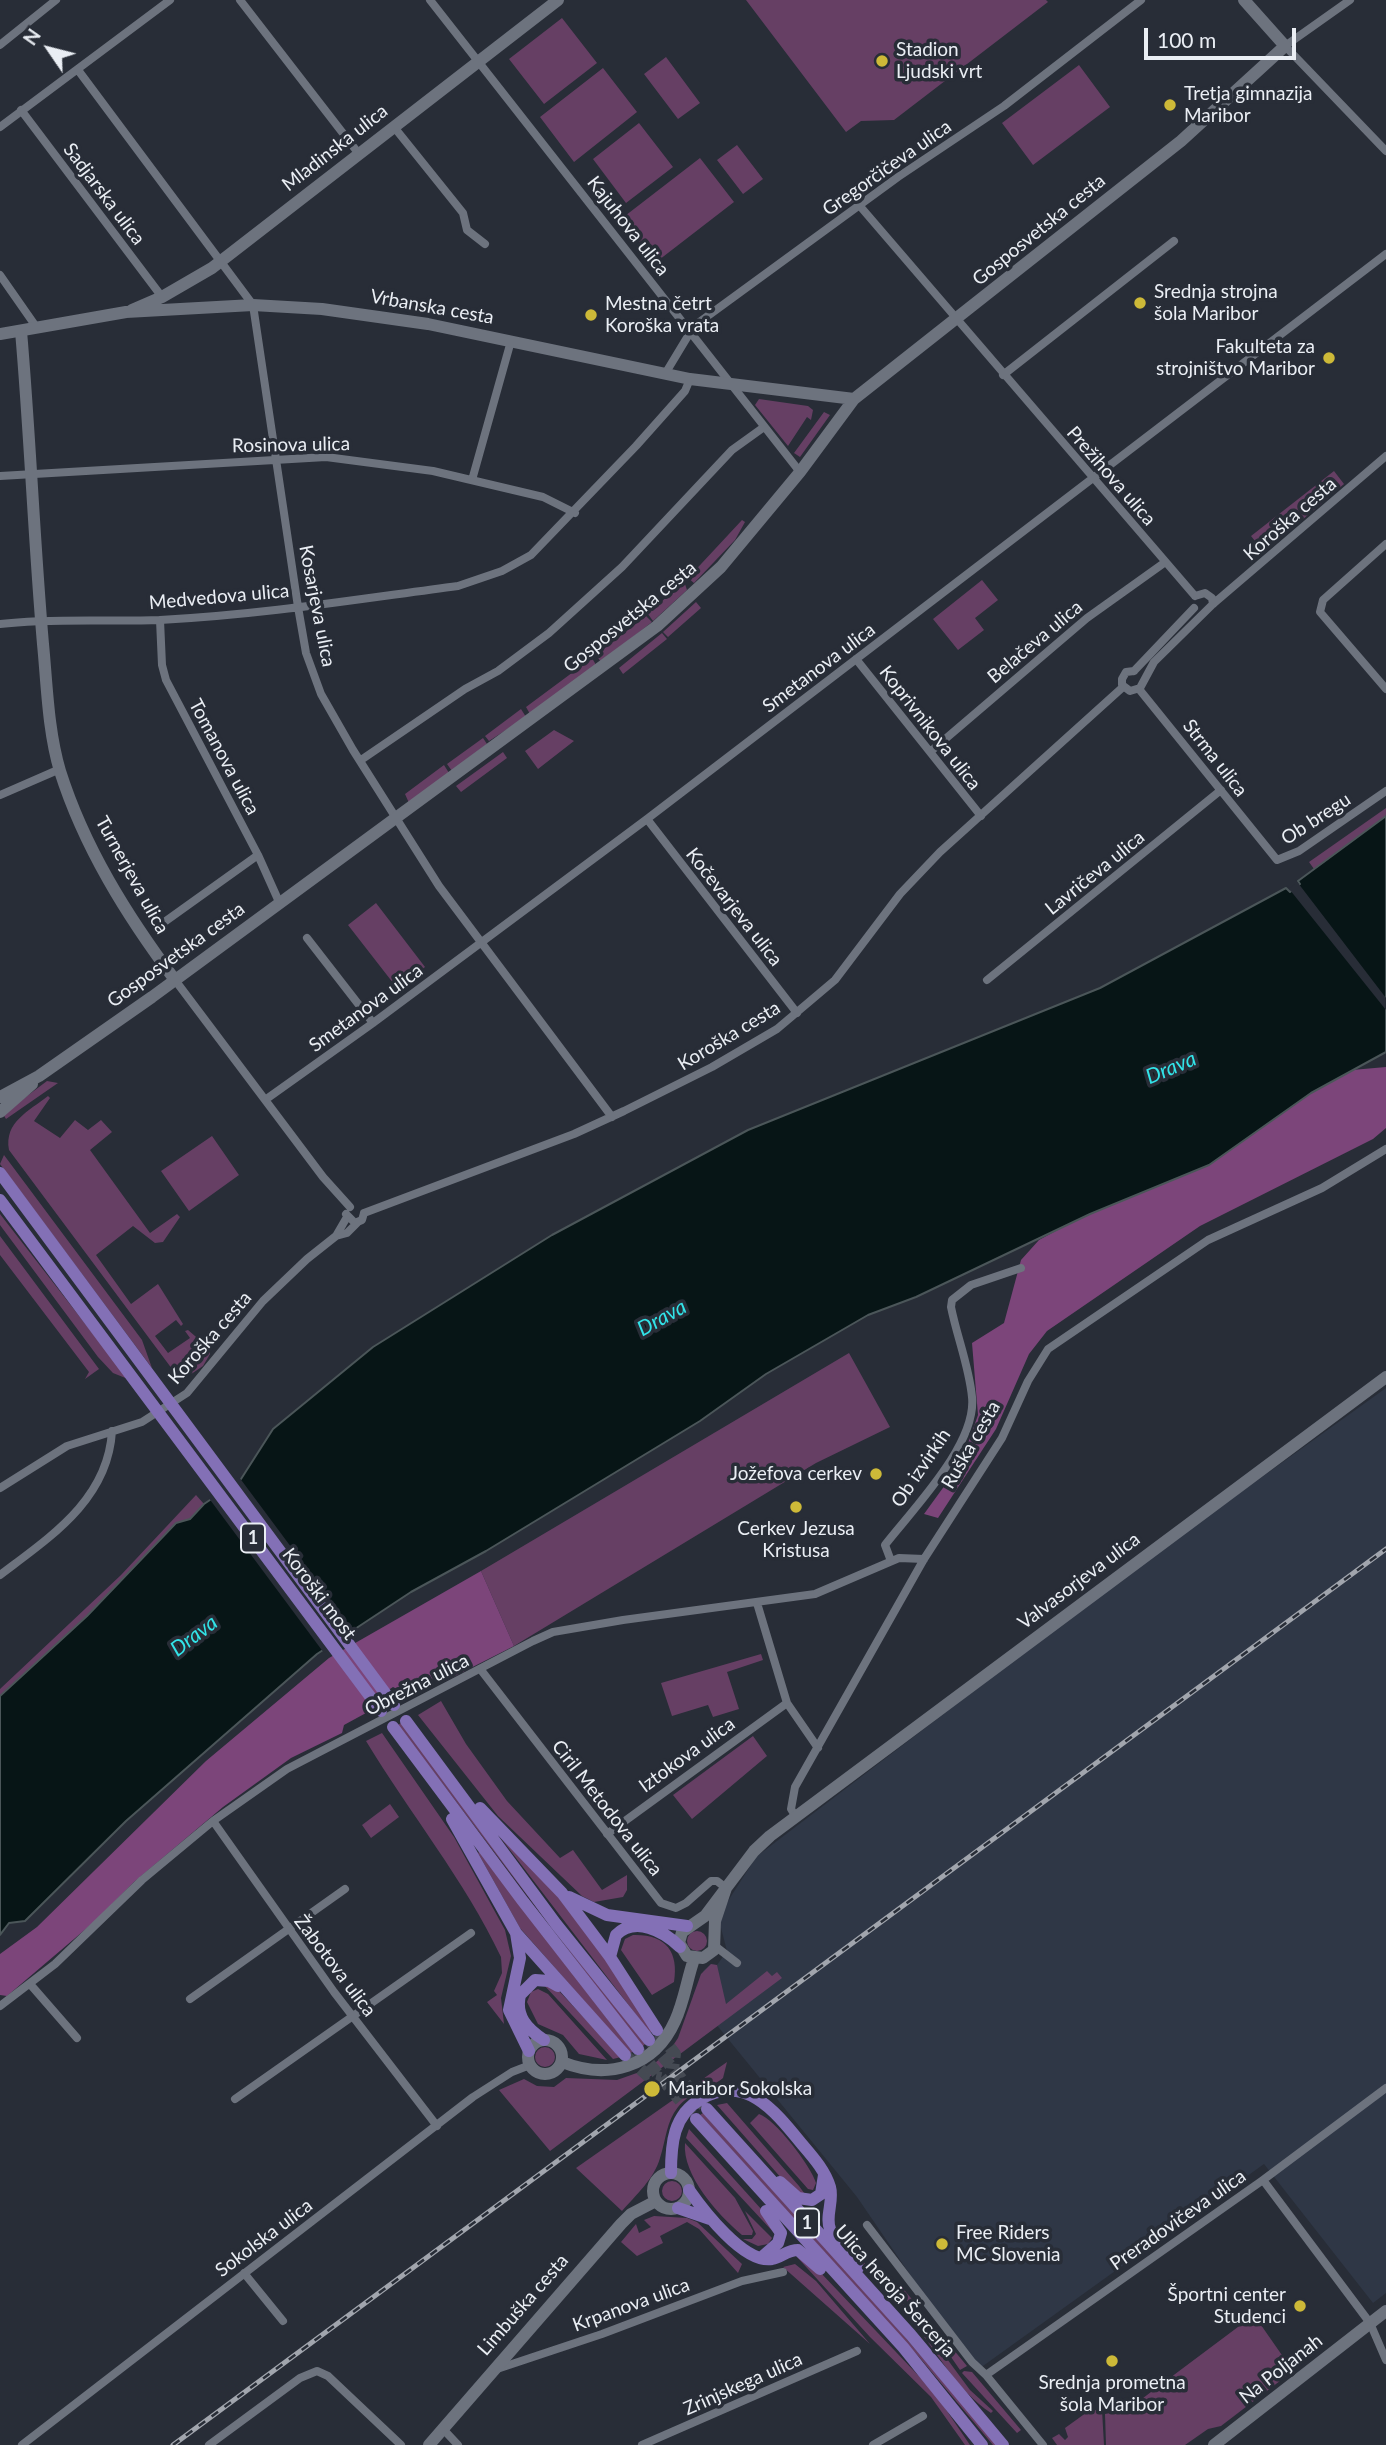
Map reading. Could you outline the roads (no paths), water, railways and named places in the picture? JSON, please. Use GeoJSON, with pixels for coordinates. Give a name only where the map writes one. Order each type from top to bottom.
{"type":"FeatureCollection","features":[{"type":"Feature","properties":{"kind":"main road","name":"Koroški most"},"geometry":{"type":"LineString","coordinates":[[0,1173],[394,1705]]}},
{"type":"Feature","properties":{"kind":"main road","name":"Koroški most"},"geometry":{"type":"LineString","coordinates":[[2,1204],[381,1711]]}},
{"type":"Feature","properties":{"kind":"main road"},"geometry":{"type":"LineString","coordinates":[[406,1721],[556,1924],[653,2035],[610,1957],[562,1893],[477,1805],[454,1785]]}},
{"type":"Feature","properties":{"kind":"main road"},"geometry":{"type":"LineString","coordinates":[[394,1727],[638,2049]]}},
{"type":"Feature","properties":{"kind":"main road"},"geometry":{"type":"LineString","coordinates":[[444,1796],[452,1818],[516,1933],[625,2055]]}},
{"type":"Feature","properties":{"kind":"main road"},"geometry":{"type":"LineString","coordinates":[[562,1893],[586,1908],[607,1915],[692,1924]]}},
{"type":"Feature","properties":{"kind":"main road"},"geometry":{"type":"LineString","coordinates":[[610,1957],[615,1935],[630,1927],[642,1927],[663,1933],[680,1947]]}},
{"type":"Feature","properties":{"kind":"main road"},"geometry":{"type":"LineString","coordinates":[[516,1933],[520,1958],[509,2010],[528,2051]]}},
{"type":"Feature","properties":{"kind":"main road"},"geometry":{"type":"LineString","coordinates":[[544,2039],[522,2020],[518,2008],[520,1995],[535,1980],[549,1981],[567,1992]]}},
{"type":"Feature","properties":{"kind":"main road","name":"1"},"geometry":{"type":"LineString","coordinates":[[671,2174],[671,2145],[683,2113],[694,2103],[724,2090],[749,2092],[776,2112],[824,2175],[831,2191],[829,2226],[833,2237],[857,2263],[860,2279]]}},
{"type":"Feature","properties":{"kind":"main road","name":"1"},"geometry":{"type":"LineString","coordinates":[[707,2109],[756,2166],[775,2175],[790,2192],[805,2200],[815,2199],[821,2194],[824,2175]]}},
{"type":"Feature","properties":{"kind":"main road","name":"1"},"geometry":{"type":"LineString","coordinates":[[695,2119],[903,2347],[982,2445]]}},
{"type":"Feature","properties":{"kind":"main road","name":"Ulica heroja Šercerja"},"geometry":{"type":"LineString","coordinates":[[756,2166],[860,2279],[1003,2445]]}},
{"type":"Feature","properties":{"kind":"main road","name":"1"},"geometry":{"type":"LineString","coordinates":[[751,2182],[760,2204],[781,2230],[778,2243],[762,2257]]}},
{"type":"Feature","properties":{"kind":"main road"},"geometry":{"type":"LineString","coordinates":[[689,2190],[713,2220],[745,2251],[762,2257]]}},
{"type":"Feature","properties":{"kind":"main road"},"geometry":{"type":"LineString","coordinates":[[678,2208],[713,2220]]}},
{"type":"Feature","properties":{"kind":"main road","name":"1"},"geometry":{"type":"LineString","coordinates":[[762,2257],[770,2259],[798,2250],[830,2279],[852,2291]]}},
{"type":"Feature","properties":{"kind":"street"},"geometry":{"type":"LineString","coordinates":[[0,45],[56,0]]}},
{"type":"Feature","properties":{"kind":"street"},"geometry":{"type":"LineString","coordinates":[[0,127],[170,0]]}},
{"type":"Feature","properties":{"kind":"street"},"geometry":{"type":"LineString","coordinates":[[240,0],[359,154]]}},
{"type":"Feature","properties":{"kind":"street","name":"Kajuhova ulica"},"geometry":{"type":"LineString","coordinates":[[430,0],[800,472]]}},
{"type":"Feature","properties":{"kind":"street","name":"Mladinska ulica"},"geometry":{"type":"LineString","coordinates":[[126,312],[162,297],[220,262],[558,0]]}},
{"type":"Feature","properties":{"kind":"street","name":"Gregorčičeva ulica"},"geometry":{"type":"LineString","coordinates":[[665,374],[690,333],[723,304],[859,205],[1004,106],[1141,0]]}},
{"type":"Feature","properties":{"kind":"street"},"geometry":{"type":"LineString","coordinates":[[1244,0],[1386,151]]}},
{"type":"Feature","properties":{"kind":"street"},"geometry":{"type":"LineString","coordinates":[[1285,46],[1350,0]]}},
{"type":"Feature","properties":{"kind":"street","name":"Gosposvetska cesta"},"geometry":{"type":"LineString","coordinates":[[39,1076],[280,904],[657,625],[721,567],[800,472],[853,399],[1181,141],[1285,46]]}},
{"type":"Feature","properties":{"kind":"street","name":"Kosarjeva ulica"},"geometry":{"type":"LineString","coordinates":[[78,70],[253,305],[306,653],[321,694],[439,886],[612,1116]]}},
{"type":"Feature","properties":{"kind":"street","name":"Sadjarska ulica"},"geometry":{"type":"LineString","coordinates":[[21,110],[162,297]]}},
{"type":"Feature","properties":{"kind":"street"},"geometry":{"type":"LineString","coordinates":[[394,127],[463,213],[467,230],[485,244]]}},
{"type":"Feature","properties":{"kind":"street","name":"Prežihova ulica"},"geometry":{"type":"LineString","coordinates":[[859,205],[1195,596]]}},
{"type":"Feature","properties":{"kind":"street"},"geometry":{"type":"LineString","coordinates":[[1003,374],[1174,241]]}},
{"type":"Feature","properties":{"kind":"street","name":"Smetanova ulica"},"geometry":{"type":"LineString","coordinates":[[265,1100],[647,819],[1386,254]]}},
{"type":"Feature","properties":{"kind":"street"},"geometry":{"type":"LineString","coordinates":[[0,275],[37,328]]}},
{"type":"Feature","properties":{"kind":"street","name":"Vrbanska cesta"},"geometry":{"type":"LineString","coordinates":[[0,334],[126,312],[253,305],[387,317],[690,379],[853,399]]}},
{"type":"Feature","properties":{"kind":"street","name":"Turnerjeva ulica"},"geometry":{"type":"LineString","coordinates":[[21,331],[41,620],[60,769],[87,838],[106,876],[152,950],[323,1177],[350,1207]]}},
{"type":"Feature","properties":{"kind":"street"},"geometry":{"type":"LineString","coordinates":[[472,480],[511,341]]}},
{"type":"Feature","properties":{"kind":"street","name":"Medvedova ulica"},"geometry":{"type":"LineString","coordinates":[[0,624],[41,620],[160,620],[298,607],[458,586],[483,578],[531,555],[575,513],[674,403],[690,379]]}},
{"type":"Feature","properties":{"kind":"street"},"geometry":{"type":"LineString","coordinates":[[361,760],[465,688],[498,671],[549,633],[622,567],[732,450],[764,427]]}},
{"type":"Feature","properties":{"kind":"street","name":"Koroška cesta"},"geometry":{"type":"LineString","coordinates":[[1202,616],[1386,456]]}},
{"type":"Feature","properties":{"kind":"street","name":"Rosinova ulica"},"geometry":{"type":"LineString","coordinates":[[0,476],[276,458],[354,459],[472,480],[543,497],[575,513]]}},
{"type":"Feature","properties":{"kind":"street"},"geometry":{"type":"LineString","coordinates":[[1386,544],[1323,600],[1320,612],[1386,689]]}},
{"type":"Feature","properties":{"kind":"street","name":"Belačeva ulica"},"geometry":{"type":"LineString","coordinates":[[930,752],[1087,618],[1164,562]]}},
{"type":"Feature","properties":{"kind":"street"},"geometry":{"type":"LineString","coordinates":[[1134,671],[1194,608],[1195,596],[1205,593],[1213,604]]}},
{"type":"Feature","properties":{"kind":"street"},"geometry":{"type":"LineString","coordinates":[[1124,687],[1130,691],[1141,685],[1154,662],[1202,616],[1194,608]]}},
{"type":"Feature","properties":{"kind":"street","name":"Tomanova ulica"},"geometry":{"type":"LineString","coordinates":[[160,620],[162,665],[166,680],[258,855],[280,904]]}},
{"type":"Feature","properties":{"kind":"street","name":"Koprivnikova ulica"},"geometry":{"type":"LineString","coordinates":[[856,659],[981,816]]}},
{"type":"Feature","properties":{"kind":"street","name":"Koroška cesta"},"geometry":{"type":"LineString","coordinates":[[364,1213],[612,1116],[761,1040],[797,1013],[841,972],[918,874],[1124,687],[1123,675],[1134,671]]}},
{"type":"Feature","properties":{"kind":"street","name":"Strma ulica"},"geometry":{"type":"LineString","coordinates":[[1134,671],[1141,685],[1265,847]]}},
{"type":"Feature","properties":{"kind":"street"},"geometry":{"type":"LineString","coordinates":[[0,795],[60,769]]}},
{"type":"Feature","properties":{"kind":"street","name":"Lavričeva ulica"},"geometry":{"type":"LineString","coordinates":[[988,980],[1221,790]]}},
{"type":"Feature","properties":{"kind":"street","name":"Ob bregu"},"geometry":{"type":"LineString","coordinates":[[1265,847],[1275,859],[1286,858],[1386,791]]}},
{"type":"Feature","properties":{"kind":"street","name":"Kočevarjeva ulica"},"geometry":{"type":"LineString","coordinates":[[647,819],[797,1013]]}},
{"type":"Feature","properties":{"kind":"street","name":"Gosposvetska cesta"},"geometry":{"type":"LineString","coordinates":[[156,928],[258,855]]}},
{"type":"Feature","properties":{"kind":"street"},"geometry":{"type":"LineString","coordinates":[[307,938],[373,1023]]}},
{"type":"Feature","properties":{"kind":"street"},"geometry":{"type":"LineString","coordinates":[[0,1097],[39,1076]]}},
{"type":"Feature","properties":{"kind":"street"},"geometry":{"type":"LineString","coordinates":[[0,1112],[39,1076]]}},
{"type":"Feature","properties":{"kind":"street","name":"Ruška cesta"},"geometry":{"type":"LineString","coordinates":[[796,1817],[791,1809],[791,1798],[818,1748],[924,1559],[1002,1438],[1037,1365],[1053,1343],[1208,1240],[1322,1188],[1386,1149]]}},
{"type":"Feature","properties":{"kind":"street"},"geometry":{"type":"LineString","coordinates":[[336,1236],[347,1233],[364,1213],[359,1206],[350,1207]]}},
{"type":"Feature","properties":{"kind":"street","name":"Koroška cesta"},"geometry":{"type":"LineString","coordinates":[[0,1488],[67,1446],[142,1422],[187,1393],[263,1301],[307,1259],[336,1236],[350,1207]]}},
{"type":"Feature","properties":{"kind":"street"},"geometry":{"type":"LineString","coordinates":[[347,1217],[357,1223]]}},
{"type":"Feature","properties":{"kind":"street","name":"Ob izvirkih"},"geometry":{"type":"LineString","coordinates":[[891,1561],[885,1545],[949,1462],[970,1419],[973,1400],[951,1307],[952,1300],[971,1285],[1021,1268]]}},
{"type":"Feature","properties":{"kind":"street","name":"Valvasorjeva ulica"},"geometry":{"type":"LineString","coordinates":[[796,1817],[1386,1377]]}},
{"type":"Feature","properties":{"kind":"street"},"geometry":{"type":"LineString","coordinates":[[0,1575],[56,1532],[80,1508],[99,1482],[109,1459],[113,1431]]}},
{"type":"Feature","properties":{"kind":"street","name":"Obrežna ulica"},"geometry":{"type":"LineString","coordinates":[[0,2006],[102,1922],[142,1880],[213,1821],[287,1769],[553,1632],[696,1608],[757,1603],[816,1594],[891,1561],[912,1557],[924,1559]]}},
{"type":"Feature","properties":{"kind":"street"},"geometry":{"type":"LineString","coordinates":[[757,1603],[787,1703],[818,1748]]}},
{"type":"Feature","properties":{"kind":"street","name":"Ciril Metodova ulica"},"geometry":{"type":"LineString","coordinates":[[481,1670],[607,1834],[668,1906],[676,1908],[687,1903],[711,1881],[717,1881],[726,1888]]}},
{"type":"Feature","properties":{"kind":"street","name":"Iztokova ulica"},"geometry":{"type":"LineString","coordinates":[[607,1834],[787,1703]]}},
{"type":"Feature","properties":{"kind":"street"},"geometry":{"type":"LineString","coordinates":[[694,1959],[680,1947],[680,1935],[726,1888],[754,1851],[796,1817]]}},
{"type":"Feature","properties":{"kind":"street","name":"Žabotova ulica"},"geometry":{"type":"LineString","coordinates":[[213,1821],[289,1930],[437,2126]]}},
{"type":"Feature","properties":{"kind":"street"},"geometry":{"type":"LineString","coordinates":[[694,1959],[707,1956],[715,1939],[715,1921],[726,1888]]}},
{"type":"Feature","properties":{"kind":"street"},"geometry":{"type":"LineString","coordinates":[[190,1999],[345,1889]]}},
{"type":"Feature","properties":{"kind":"street"},"geometry":{"type":"LineString","coordinates":[[692,1924],[709,1926],[715,1939],[737,1963]]}},
{"type":"Feature","properties":{"kind":"street"},"geometry":{"type":"LineString","coordinates":[[235,2099],[354,2018],[471,1933]]}},
{"type":"Feature","properties":{"kind":"street"},"geometry":{"type":"LineString","coordinates":[[562,2062],[583,2069],[615,2070],[651,2054],[669,2034],[677,2018],[694,1959]]}},
{"type":"Feature","properties":{"kind":"street"},"geometry":{"type":"LineString","coordinates":[[30,1984],[77,2038]]}},
{"type":"Feature","properties":{"kind":"street"},"geometry":{"type":"LineString","coordinates":[[544,2039],[558,2045],[562,2062],[556,2070],[546,2074],[538,2073],[530,2065],[528,2051],[535,2043],[544,2039]]}},
{"type":"Feature","properties":{"kind":"street","name":"Sokolska ulica"},"geometry":{"type":"LineString","coordinates":[[22,2445],[246,2276],[437,2126],[512,2072],[530,2065]]}},
{"type":"Feature","properties":{"kind":"street","name":"Preradovičeva ulica"},"geometry":{"type":"LineString","coordinates":[[986,2375],[1263,2180],[1386,2088]]}},
{"type":"Feature","properties":{"kind":"street"},"geometry":{"type":"LineString","coordinates":[[671,2174],[682,2176],[689,2190],[687,2201],[678,2208],[666,2208],[656,2201],[653,2193],[657,2181],[671,2174]]}},
{"type":"Feature","properties":{"kind":"street"},"geometry":{"type":"LineString","coordinates":[[1263,2180],[1370,2323],[1386,2360]]}},
{"type":"Feature","properties":{"kind":"street","name":"Limbuška cesta"},"geometry":{"type":"LineString","coordinates":[[429,2445],[621,2224],[641,2208],[656,2201]]}},
{"type":"Feature","properties":{"kind":"street"},"geometry":{"type":"LineString","coordinates":[[867,2225],[972,2362],[986,2375],[1042,2445]]}},
{"type":"Feature","properties":{"kind":"street","name":"Krpanova ulica"},"geometry":{"type":"LineString","coordinates":[[492,2371],[602,2334],[742,2281],[783,2272]]}},
{"type":"Feature","properties":{"kind":"street","name":"Sokolska ulica"},"geometry":{"type":"LineString","coordinates":[[246,2276],[283,2321]]}},
{"type":"Feature","properties":{"kind":"street","name":"Na Poljanah"},"geometry":{"type":"LineString","coordinates":[[1214,2445],[1386,2311]]}},
{"type":"Feature","properties":{"kind":"street","name":"Zrinjskega ulica"},"geometry":{"type":"LineString","coordinates":[[642,2445],[857,2351]]}},
{"type":"Feature","properties":{"kind":"street"},"geometry":{"type":"LineString","coordinates":[[209,2445],[300,2378],[317,2371],[328,2376],[401,2445]]}},
{"type":"Feature","properties":{"kind":"street"},"geometry":{"type":"LineString","coordinates":[[879,2444],[923,2416]]}},
{"type":"Feature","properties":{"kind":"street"},"geometry":{"type":"LineString","coordinates":[[443,2429],[458,2445]]}},
{"type":"Feature","properties":{"kind":"water","name":"Drava"},"geometry":{"type":"Polygon","coordinates":[[[1386,816],[1386,1052],[1311,1093],[1209,1165],[1090,1214],[916,1297],[868,1315],[766,1374],[700,1421],[486,1551],[411,1592],[317,1654],[126,1821],[25,1921],[9,1923],[0,1935],[0,1696],[87,1616],[176,1523],[190,1519],[204,1504],[241,1479],[273,1429],[373,1347],[552,1235],[748,1130],[1100,988],[1286,888],[1290,892],[1300,884],[1298,881],[1386,816]]]}},
{"type":"Feature","properties":{"kind":"tunnel"},"geometry":{"type":"LineString","coordinates":[[659,2033],[675,2054],[673,2069]]}},
{"type":"Feature","properties":{"kind":"tunnel"},"geometry":{"type":"LineString","coordinates":[[651,2042],[704,2106]]}},
{"type":"Feature","properties":{"kind":"tunnel"},"geometry":{"type":"LineString","coordinates":[[638,2050],[693,2116]]}},
{"type":"Feature","properties":{"kind":"tunnel"},"geometry":{"type":"LineString","coordinates":[[627,2057],[647,2075],[661,2078]]}},
{"type":"Feature","properties":{"kind":"railway"},"geometry":{"type":"LineString","coordinates":[[173,2445],[1386,1549]]}},
{"type":"Feature","properties":{"kind":"place","name":"Stadion Ljudski vrt"},"geometry":{"type":"Point","coordinates":[882,61]}},
{"type":"Feature","properties":{"kind":"place","name":"Tretja gimnazija Maribor"},"geometry":{"type":"Point","coordinates":[1170,105]}},
{"type":"Feature","properties":{"kind":"place","name":"Srednja strojna šola Maribor"},"geometry":{"type":"Point","coordinates":[1140,303]}},
{"type":"Feature","properties":{"kind":"place","name":"Mestna četrt Koroška vrata"},"geometry":{"type":"Point","coordinates":[591,315]}},
{"type":"Feature","properties":{"kind":"place","name":"Fakulteta za strojništvo Maribor"},"geometry":{"type":"Point","coordinates":[1329,358]}},
{"type":"Feature","properties":{"kind":"place","name":"Jožefova cerkev"},"geometry":{"type":"Point","coordinates":[876,1474]}},
{"type":"Feature","properties":{"kind":"place","name":"Cerkev Jezusa Kristusa"},"geometry":{"type":"Point","coordinates":[796,1507]}},
{"type":"Feature","properties":{"kind":"place","name":"Maribor Sokolska"},"geometry":{"type":"Point","coordinates":[652,2089]}},
{"type":"Feature","properties":{"kind":"place","name":"Free Riders MC Slovenia"},"geometry":{"type":"Point","coordinates":[942,2244]}},
{"type":"Feature","properties":{"kind":"place","name":"Športni center Studenci"},"geometry":{"type":"Point","coordinates":[1300,2306]}},
{"type":"Feature","properties":{"kind":"place","name":"Srednja prometna šola Maribor"},"geometry":{"type":"Point","coordinates":[1112,2361]}}]}
